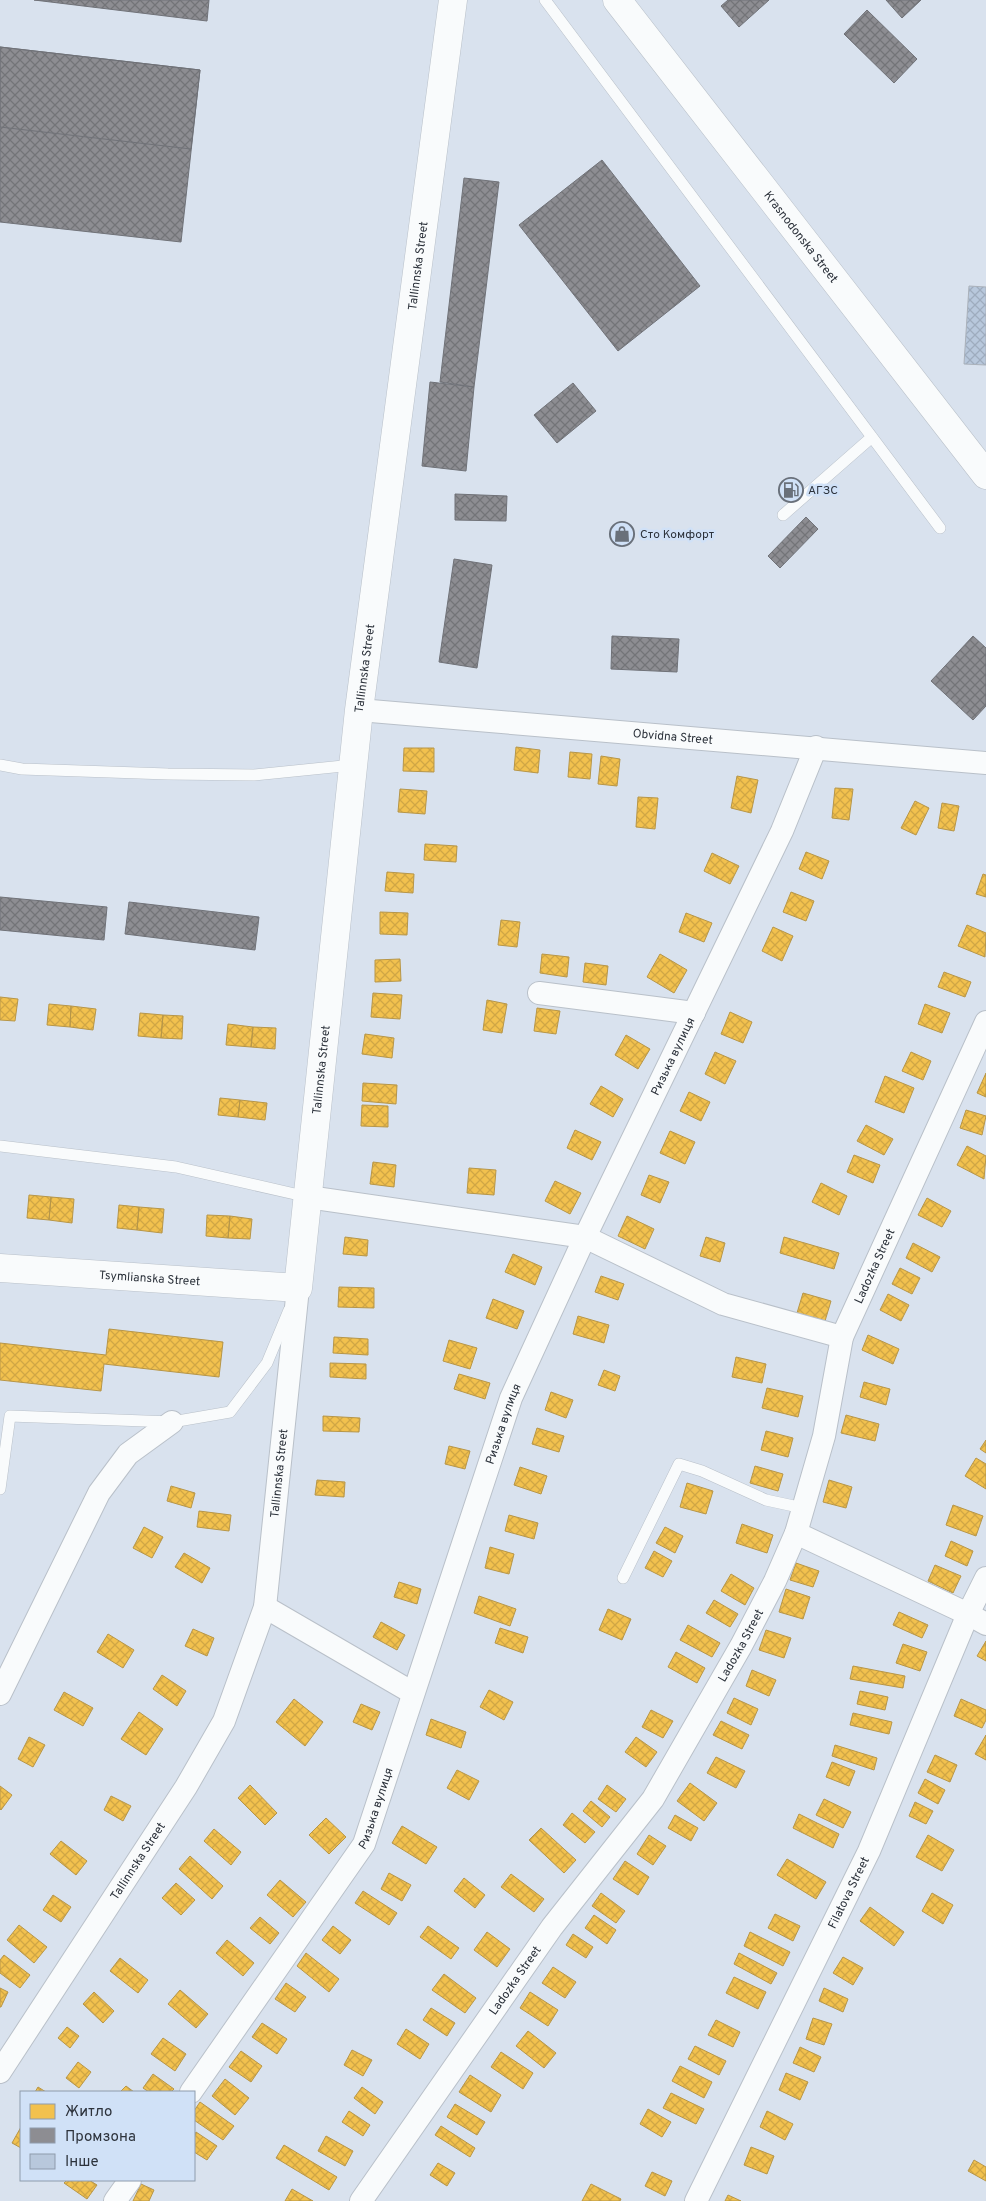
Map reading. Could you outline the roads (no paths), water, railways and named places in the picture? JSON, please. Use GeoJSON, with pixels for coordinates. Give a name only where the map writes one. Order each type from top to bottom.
{"type":"FeatureCollection","features":[{"type":"Feature","properties":{"kind":"street","name":"Tallinnska Street"},"geometry":{"type":"LineString","coordinates":[[0,2072],[186,1787],[220,1729],[265,1607],[359,710],[453,0]]}},
{"type":"Feature","properties":{"kind":"street","name":"Krasnodonska Street"},"geometry":{"type":"LineString","coordinates":[[617,0],[986,475]]}},
{"type":"Feature","properties":{"kind":"street","name":"Obvidna Street"},"geometry":{"type":"LineString","coordinates":[[359,710],[816,747],[986,763]]}},
{"type":"Feature","properties":{"kind":"street","name":"Ризька вулиця"},"geometry":{"type":"LineString","coordinates":[[192,2091],[364,1844],[511,1398],[585,1237],[782,831],[816,747]]}},
{"type":"Feature","properties":{"kind":"street"},"geometry":{"type":"LineString","coordinates":[[539,993],[694,1013]]}},
{"type":"Feature","properties":{"kind":"street","name":"Ladozka Street"},"geometry":{"type":"LineString","coordinates":[[361,2201],[552,1927],[653,1798],[741,1646],[775,1581],[796,1533],[824,1436],[842,1337],[986,1022]]}},
{"type":"Feature","properties":{"kind":"street"},"geometry":{"type":"LineString","coordinates":[[308,1196],[585,1237],[723,1304],[842,1337]]}},
{"type":"Feature","properties":{"kind":"street","name":"Tsymlianska Street"},"geometry":{"type":"LineString","coordinates":[[0,1268],[298,1288]]}},
{"type":"Feature","properties":{"kind":"street"},"geometry":{"type":"LineString","coordinates":[[0,1694],[99,1493],[128,1454],[172,1422]]}},
{"type":"Feature","properties":{"kind":"street"},"geometry":{"type":"LineString","coordinates":[[796,1533],[977,1619]]}},
{"type":"Feature","properties":{"kind":"street","name":"Filatova Street"},"geometry":{"type":"LineString","coordinates":[[696,2201],[869,1851],[977,1619],[986,1578]]}},
{"type":"Feature","properties":{"kind":"street"},"geometry":{"type":"LineString","coordinates":[[265,1607],[413,1693]]}},
{"type":"Feature","properties":{"kind":"street"},"geometry":{"type":"LineString","coordinates":[[116,2201],[129,2181]]}},
{"type":"Feature","properties":{"kind":"lane"},"geometry":{"type":"LineString","coordinates":[[545,0],[940,528]]}},
{"type":"Feature","properties":{"kind":"lane"},"geometry":{"type":"LineString","coordinates":[[783,515],[872,437]]}},
{"type":"Feature","properties":{"kind":"lane"},"geometry":{"type":"LineString","coordinates":[[0,765],[22,769],[148,774],[254,775],[353,765]]}},
{"type":"Feature","properties":{"kind":"lane"},"geometry":{"type":"LineString","coordinates":[[0,1146],[176,1167],[308,1196]]}},
{"type":"Feature","properties":{"kind":"lane"},"geometry":{"type":"LineString","coordinates":[[0,1489],[10,1416],[172,1422],[230,1412],[267,1363],[298,1288]]}},
{"type":"Feature","properties":{"kind":"lane"},"geometry":{"type":"LineString","coordinates":[[623,1578],[679,1464],[702,1471],[766,1500],[803,1508]]}},
{"type":"Feature","properties":{"kind":"place","name":"АГЗС"},"geometry":{"type":"Point","coordinates":[791,490]}},
{"type":"Feature","properties":{"kind":"place","name":"Сто Комфорт"},"geometry":{"type":"Point","coordinates":[622,534]}}]}
